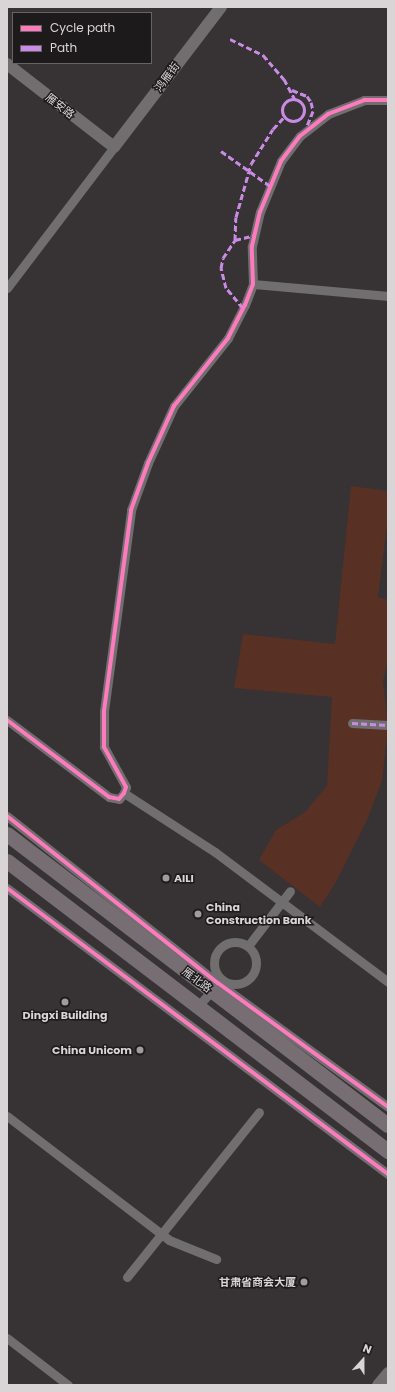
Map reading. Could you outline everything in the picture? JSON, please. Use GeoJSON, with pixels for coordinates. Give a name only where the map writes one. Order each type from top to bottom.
{"type":"FeatureCollection","features":[{"type":"Feature","properties":{"kind":"main road","name":"雁北路"},"geometry":{"type":"LineString","coordinates":[[7,834],[217,984],[388,1125]]}},
{"type":"Feature","properties":{"kind":"main road","name":"雁北路"},"geometry":{"type":"LineString","coordinates":[[7,861],[388,1151]]}},
{"type":"Feature","properties":{"kind":"main road"},"geometry":{"type":"LineString","coordinates":[[378,1385],[388,1373]]}},
{"type":"Feature","properties":{"kind":"street","name":"鸿雁街"},"geometry":{"type":"LineString","coordinates":[[114,147],[221,7]]}},
{"type":"Feature","properties":{"kind":"street","name":"雁安路"},"geometry":{"type":"LineString","coordinates":[[7,64],[114,147]]}},
{"type":"Feature","properties":{"kind":"street"},"geometry":{"type":"LineString","coordinates":[[7,720],[109,797],[119,799],[124,793],[126,787],[104,747],[104,711],[131,510],[148,462],[174,406],[228,338],[253,284],[252,246],[260,212],[281,161],[300,136],[328,114],[364,100],[388,100]]}},
{"type":"Feature","properties":{"kind":"street"},"geometry":{"type":"LineString","coordinates":[[7,288],[114,147]]}},
{"type":"Feature","properties":{"kind":"street"},"geometry":{"type":"LineString","coordinates":[[253,284],[388,296]]}},
{"type":"Feature","properties":{"kind":"street"},"geometry":{"type":"LineString","coordinates":[[352,723],[388,726]]}},
{"type":"Feature","properties":{"kind":"street"},"geometry":{"type":"LineString","coordinates":[[124,793],[203,844],[388,982]]}},
{"type":"Feature","properties":{"kind":"street"},"geometry":{"type":"LineString","coordinates":[[7,816],[217,984],[388,1107]]}},
{"type":"Feature","properties":{"kind":"street"},"geometry":{"type":"LineString","coordinates":[[7,888],[388,1174]]}},
{"type":"Feature","properties":{"kind":"street"},"geometry":{"type":"LineString","coordinates":[[248,946],[280,902],[290,891]]}},
{"type":"Feature","properties":{"kind":"street"},"geometry":{"type":"LineString","coordinates":[[198,1006],[217,984],[237,984],[251,976],[256,960],[248,946],[232,942],[218,950],[214,965],[217,984]]}},
{"type":"Feature","properties":{"kind":"street"},"geometry":{"type":"LineString","coordinates":[[127,1277],[260,1112]]}},
{"type":"Feature","properties":{"kind":"street"},"geometry":{"type":"LineString","coordinates":[[7,1116],[169,1240],[216,1259]]}},
{"type":"Feature","properties":{"kind":"street"},"geometry":{"type":"LineString","coordinates":[[7,1338],[68,1385]]}},
{"type":"Feature","properties":{"kind":"shaded area"},"geometry":{"type":"Polygon","coordinates":[[[351,486],[388,491],[388,517],[378,597],[388,600],[388,660],[383,681],[388,726],[382,781],[366,822],[336,882],[320,907],[259,860],[276,830],[304,813],[327,786],[332,697],[234,688],[243,634],[335,644],[351,486]]]}},
{"type":"Feature","properties":{"kind":"marked path"},"geometry":{"type":"LineString","coordinates":[[230,39],[263,55],[284,79],[295,100]]}},
{"type":"Feature","properties":{"kind":"marked path"},"geometry":{"type":"LineString","coordinates":[[292,90],[307,96],[311,102],[313,111],[307,126]]}},
{"type":"Feature","properties":{"kind":"marked path"},"geometry":{"type":"LineString","coordinates":[[293,99],[301,102],[304,110],[301,118],[293,121],[285,118],[282,110],[285,102],[293,99]]}},
{"type":"Feature","properties":{"kind":"marked path"},"geometry":{"type":"LineString","coordinates":[[235,240],[236,217],[251,164],[273,129],[284,117]]}},
{"type":"Feature","properties":{"kind":"marked path"},"geometry":{"type":"LineString","coordinates":[[221,151],[270,186]]}},
{"type":"Feature","properties":{"kind":"marked path"},"geometry":{"type":"LineString","coordinates":[[243,308],[226,288],[221,268],[223,258],[235,240],[255,235]]}},
{"type":"Feature","properties":{"kind":"marked path"},"geometry":{"type":"LineString","coordinates":[[352,723],[388,725]]}},
{"type":"Feature","properties":{"kind":"cycle path"},"geometry":{"type":"LineString","coordinates":[[7,720],[109,797],[119,799],[124,793],[126,787],[104,747],[104,711],[131,510],[148,463],[174,406],[228,338],[245,305],[253,284],[252,246],[260,212],[281,161],[300,136],[328,114],[364,100],[388,100]]}},
{"type":"Feature","properties":{"kind":"cycle path"},"geometry":{"type":"LineString","coordinates":[[7,816],[218,983],[388,1107]]}},
{"type":"Feature","properties":{"kind":"cycle path"},"geometry":{"type":"LineString","coordinates":[[7,888],[388,1174]]}},
{"type":"Feature","properties":{"kind":"place","name":"AILI"},"geometry":{"type":"Point","coordinates":[166,878]}},
{"type":"Feature","properties":{"kind":"place","name":"China Construction Bank"},"geometry":{"type":"Point","coordinates":[198,914]}},
{"type":"Feature","properties":{"kind":"place","name":"Dingxi Building"},"geometry":{"type":"Point","coordinates":[65,1002]}},
{"type":"Feature","properties":{"kind":"place","name":"China Unicom"},"geometry":{"type":"Point","coordinates":[140,1050]}},
{"type":"Feature","properties":{"kind":"place","name":"甘肃省商会大厦"},"geometry":{"type":"Point","coordinates":[304,1282]}}]}
